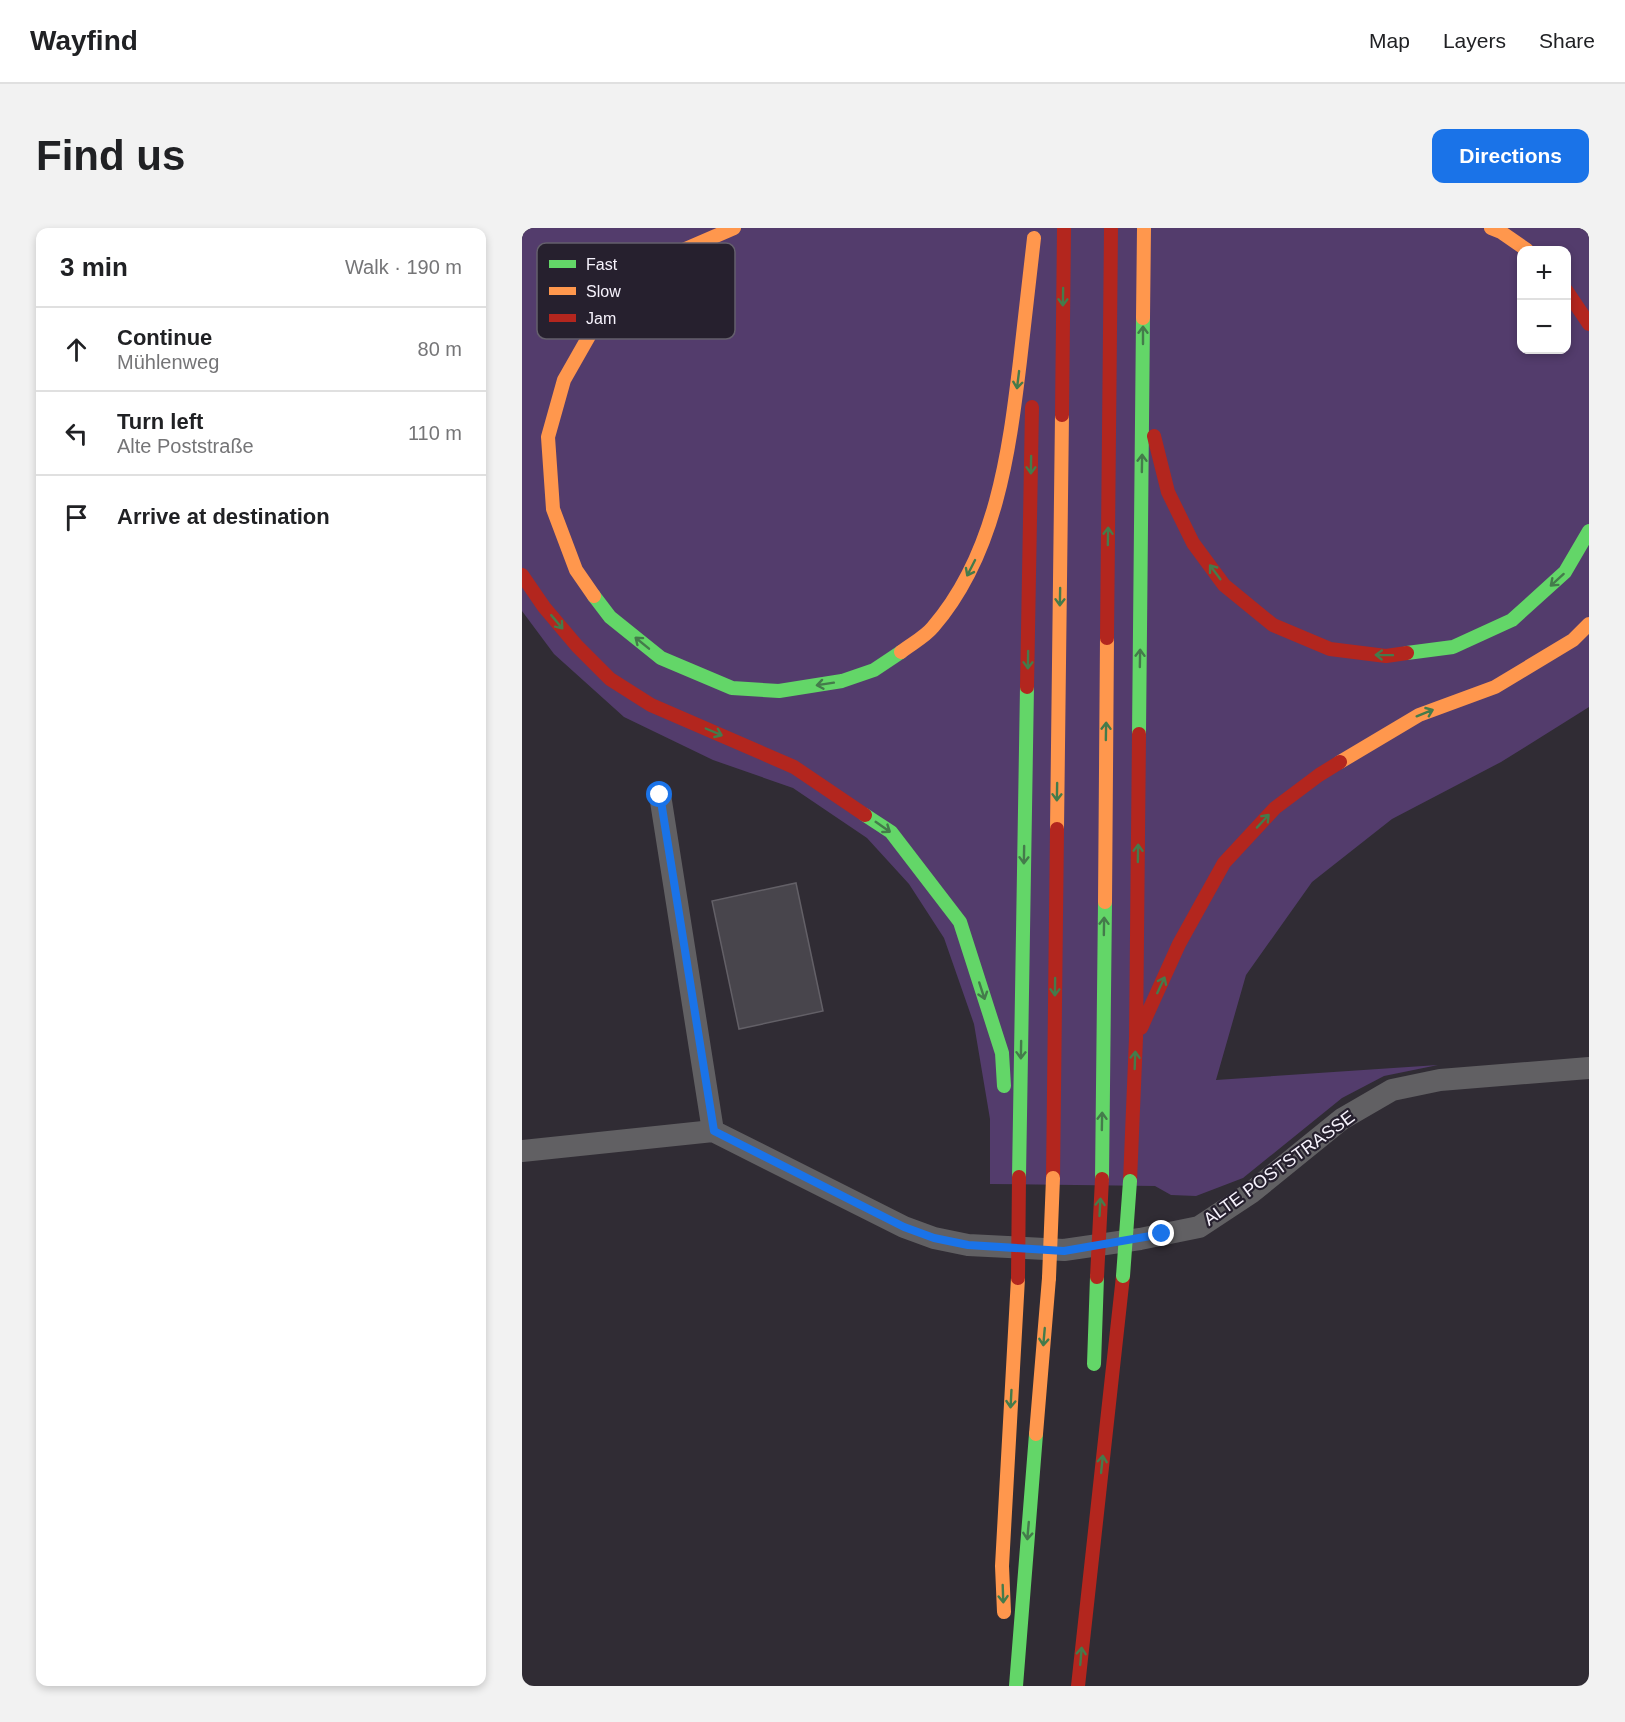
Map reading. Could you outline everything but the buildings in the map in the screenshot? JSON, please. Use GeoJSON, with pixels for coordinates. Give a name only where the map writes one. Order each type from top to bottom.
{"type":"FeatureCollection","features":[{"type":"Feature","properties":{"kind":"highway"},"geometry":{"type":"LineString","coordinates":[[699,243],[734,228]]}},
{"type":"Feature","properties":{"kind":"highway"},"geometry":{"type":"LineString","coordinates":[[1093,1382],[1102,1179],[1111,228]]}},
{"type":"Feature","properties":{"kind":"highway"},"geometry":{"type":"LineString","coordinates":[[1078,1686],[1123,1275],[1130,1181],[1136,1038],[1144,228]]}},
{"type":"Feature","properties":{"kind":"highway"},"geometry":{"type":"LineString","coordinates":[[1491,228],[1502,232],[1521,246]]}},
{"type":"Feature","properties":{"kind":"highway"},"geometry":{"type":"LineString","coordinates":[[587,339],[564,380],[548,437],[553,509],[576,570],[610,617],[661,658],[732,688],[779,691],[842,681],[873,670],[932,629],[955,598],[977,556],[995,507],[1012,428],[1034,233]]}},
{"type":"Feature","properties":{"kind":"highway"},"geometry":{"type":"LineString","coordinates":[[1032,369],[1034,233]]}},
{"type":"Feature","properties":{"kind":"highway"},"geometry":{"type":"LineString","coordinates":[[1016,1686],[1049,1278],[1053,1178],[1064,233]]}},
{"type":"Feature","properties":{"kind":"highway"},"geometry":{"type":"LineString","coordinates":[[1571,297],[1589,324]]}},
{"type":"Feature","properties":{"kind":"highway"},"geometry":{"type":"LineString","coordinates":[[1004,1626],[1002,1566],[1018,1278],[1015,1177],[1032,393]]}},
{"type":"Feature","properties":{"kind":"highway"},"geometry":{"type":"LineString","coordinates":[[1143,393],[1168,492],[1193,543],[1224,585],[1273,625],[1330,649],[1386,656],[1454,647],[1512,620],[1566,572],[1589,531]]}},
{"type":"Feature","properties":{"kind":"highway"},"geometry":{"type":"LineString","coordinates":[[522,575],[544,607],[577,646],[610,679],[651,705],[794,767],[891,832],[960,922],[1002,1053],[1005,1098]]}},
{"type":"Feature","properties":{"kind":"highway"},"geometry":{"type":"LineString","coordinates":[[1136,1038],[1179,944],[1224,862],[1275,808],[1319,775],[1419,715],[1496,687],[1573,640],[1589,624]]}},
{"type":"Feature","properties":{"kind":"highway"},"geometry":{"type":"LineString","coordinates":[[1007,1121],[1015,1177]]}},
{"type":"Feature","properties":{"kind":"highway"},"geometry":{"type":"LineString","coordinates":[[1084,1627],[1090,1452]]}},
{"type":"Feature","properties":{"kind":"highway"},"geometry":{"type":"LineString","coordinates":[[1005,1650],[1007,1686]]}},
{"type":"Feature","properties":{"kind":"street"},"geometry":{"type":"LineString","coordinates":[[522,1151],[714,1131],[660,795]]}},
{"type":"Feature","properties":{"kind":"street","name":"ALTE POSTSTRASSE"},"geometry":{"type":"LineString","coordinates":[[714,1131],[904,1227],[934,1238],[968,1245],[1064,1251],[1199,1227],[1252,1192],[1342,1119],[1392,1090],[1440,1080],[1589,1068]]}},
{"type":"Feature","properties":{"kind":"shaded area"},"geometry":{"type":"Polygon","coordinates":[[[522,228],[1589,228],[1589,707],[1501,762],[1392,819],[1312,882],[1246,975],[1216,1080],[1438,1065],[1384,1076],[1342,1098],[1243,1178],[1196,1196],[1171,1195],[1155,1186],[990,1184],[990,1119],[974,1024],[944,938],[909,884],[867,838],[793,788],[713,760],[624,717],[554,654],[522,611],[522,228]]]}},
{"type":"Feature","properties":{"kind":"traffic: fast"},"geometry":{"type":"LineString","coordinates":[[1139,734],[1143,318]]}},
{"type":"Feature","properties":{"kind":"traffic: fast"},"geometry":{"type":"LineString","coordinates":[[1407,653],[1453,647],[1512,620],[1565,572],[1589,531]]}},
{"type":"Feature","properties":{"kind":"traffic: fast"},"geometry":{"type":"LineString","coordinates":[[594,596],[610,617],[661,658],[732,688],[779,691],[842,681],[874,670],[901,652]]}},
{"type":"Feature","properties":{"kind":"traffic: fast"},"geometry":{"type":"LineString","coordinates":[[1019,1177],[1027,687]]}},
{"type":"Feature","properties":{"kind":"traffic: fast"},"geometry":{"type":"LineString","coordinates":[[865,815],[891,832],[960,922],[1002,1053],[1004,1086]]}},
{"type":"Feature","properties":{"kind":"traffic: fast"},"geometry":{"type":"LineString","coordinates":[[1102,1179],[1105,902]]}},
{"type":"Feature","properties":{"kind":"traffic: fast"},"geometry":{"type":"LineString","coordinates":[[1123,1276],[1130,1181]]}},
{"type":"Feature","properties":{"kind":"traffic: fast"},"geometry":{"type":"LineString","coordinates":[[1094,1364],[1097,1277]]}},
{"type":"Feature","properties":{"kind":"traffic: fast"},"geometry":{"type":"LineString","coordinates":[[1016,1686],[1036,1434]]}},
{"type":"Feature","properties":{"kind":"traffic: slow"},"geometry":{"type":"LineString","coordinates":[[699,243],[734,228]]}},
{"type":"Feature","properties":{"kind":"traffic: slow"},"geometry":{"type":"LineString","coordinates":[[1143,318],[1144,228]]}},
{"type":"Feature","properties":{"kind":"traffic: slow"},"geometry":{"type":"LineString","coordinates":[[1491,228],[1521,246]]}},
{"type":"Feature","properties":{"kind":"traffic: slow"},"geometry":{"type":"LineString","coordinates":[[901,652],[930,631],[954,598],[972,568],[996,501],[1011,431],[1034,238]]}},
{"type":"Feature","properties":{"kind":"traffic: slow"},"geometry":{"type":"LineString","coordinates":[[587,339],[564,380],[548,437],[553,509],[576,570],[594,596]]}},
{"type":"Feature","properties":{"kind":"traffic: slow"},"geometry":{"type":"LineString","coordinates":[[1057,829],[1062,415]]}},
{"type":"Feature","properties":{"kind":"traffic: slow"},"geometry":{"type":"LineString","coordinates":[[1340,762],[1419,715],[1495,687],[1573,640],[1589,624]]}},
{"type":"Feature","properties":{"kind":"traffic: slow"},"geometry":{"type":"LineString","coordinates":[[1105,902],[1107,638]]}},
{"type":"Feature","properties":{"kind":"traffic: slow"},"geometry":{"type":"LineString","coordinates":[[1049,1278],[1053,1178]]}},
{"type":"Feature","properties":{"kind":"traffic: slow"},"geometry":{"type":"LineString","coordinates":[[1004,1612],[1002,1566],[1018,1278]]}},
{"type":"Feature","properties":{"kind":"traffic: slow"},"geometry":{"type":"LineString","coordinates":[[1036,1434],[1049,1278]]}},
{"type":"Feature","properties":{"kind":"traffic: jam"},"geometry":{"type":"LineString","coordinates":[[1062,415],[1064,228]]}},
{"type":"Feature","properties":{"kind":"traffic: jam"},"geometry":{"type":"LineString","coordinates":[[1107,638],[1111,228]]}},
{"type":"Feature","properties":{"kind":"traffic: jam"},"geometry":{"type":"LineString","coordinates":[[1571,297],[1589,324]]}},
{"type":"Feature","properties":{"kind":"traffic: jam"},"geometry":{"type":"LineString","coordinates":[[1027,687],[1032,407]]}},
{"type":"Feature","properties":{"kind":"traffic: jam"},"geometry":{"type":"LineString","coordinates":[[1154,436],[1168,492],[1193,543],[1224,585],[1273,625],[1330,649],[1386,656],[1407,653]]}},
{"type":"Feature","properties":{"kind":"traffic: jam"},"geometry":{"type":"LineString","coordinates":[[522,575],[544,607],[577,646],[610,679],[651,705],[794,767],[865,815]]}},
{"type":"Feature","properties":{"kind":"traffic: jam"},"geometry":{"type":"LineString","coordinates":[[1130,1181],[1136,1038],[1139,734]]}},
{"type":"Feature","properties":{"kind":"traffic: jam"},"geometry":{"type":"LineString","coordinates":[[1141,1028],[1179,944],[1224,863],[1275,808],[1340,762]]}},
{"type":"Feature","properties":{"kind":"traffic: jam"},"geometry":{"type":"LineString","coordinates":[[1053,1178],[1057,829]]}},
{"type":"Feature","properties":{"kind":"traffic: jam"},"geometry":{"type":"LineString","coordinates":[[1018,1278],[1019,1177]]}},
{"type":"Feature","properties":{"kind":"traffic: jam"},"geometry":{"type":"LineString","coordinates":[[1097,1277],[1102,1179]]}},
{"type":"Feature","properties":{"kind":"traffic: jam"},"geometry":{"type":"LineString","coordinates":[[1078,1686],[1123,1276]]}},
{"type":"Feature","properties":{"kind":"route"},"geometry":{"type":"LineString","coordinates":[[660,795],[714,1131],[904,1227],[934,1238],[968,1245],[1064,1251],[1162,1234]]}}]}
